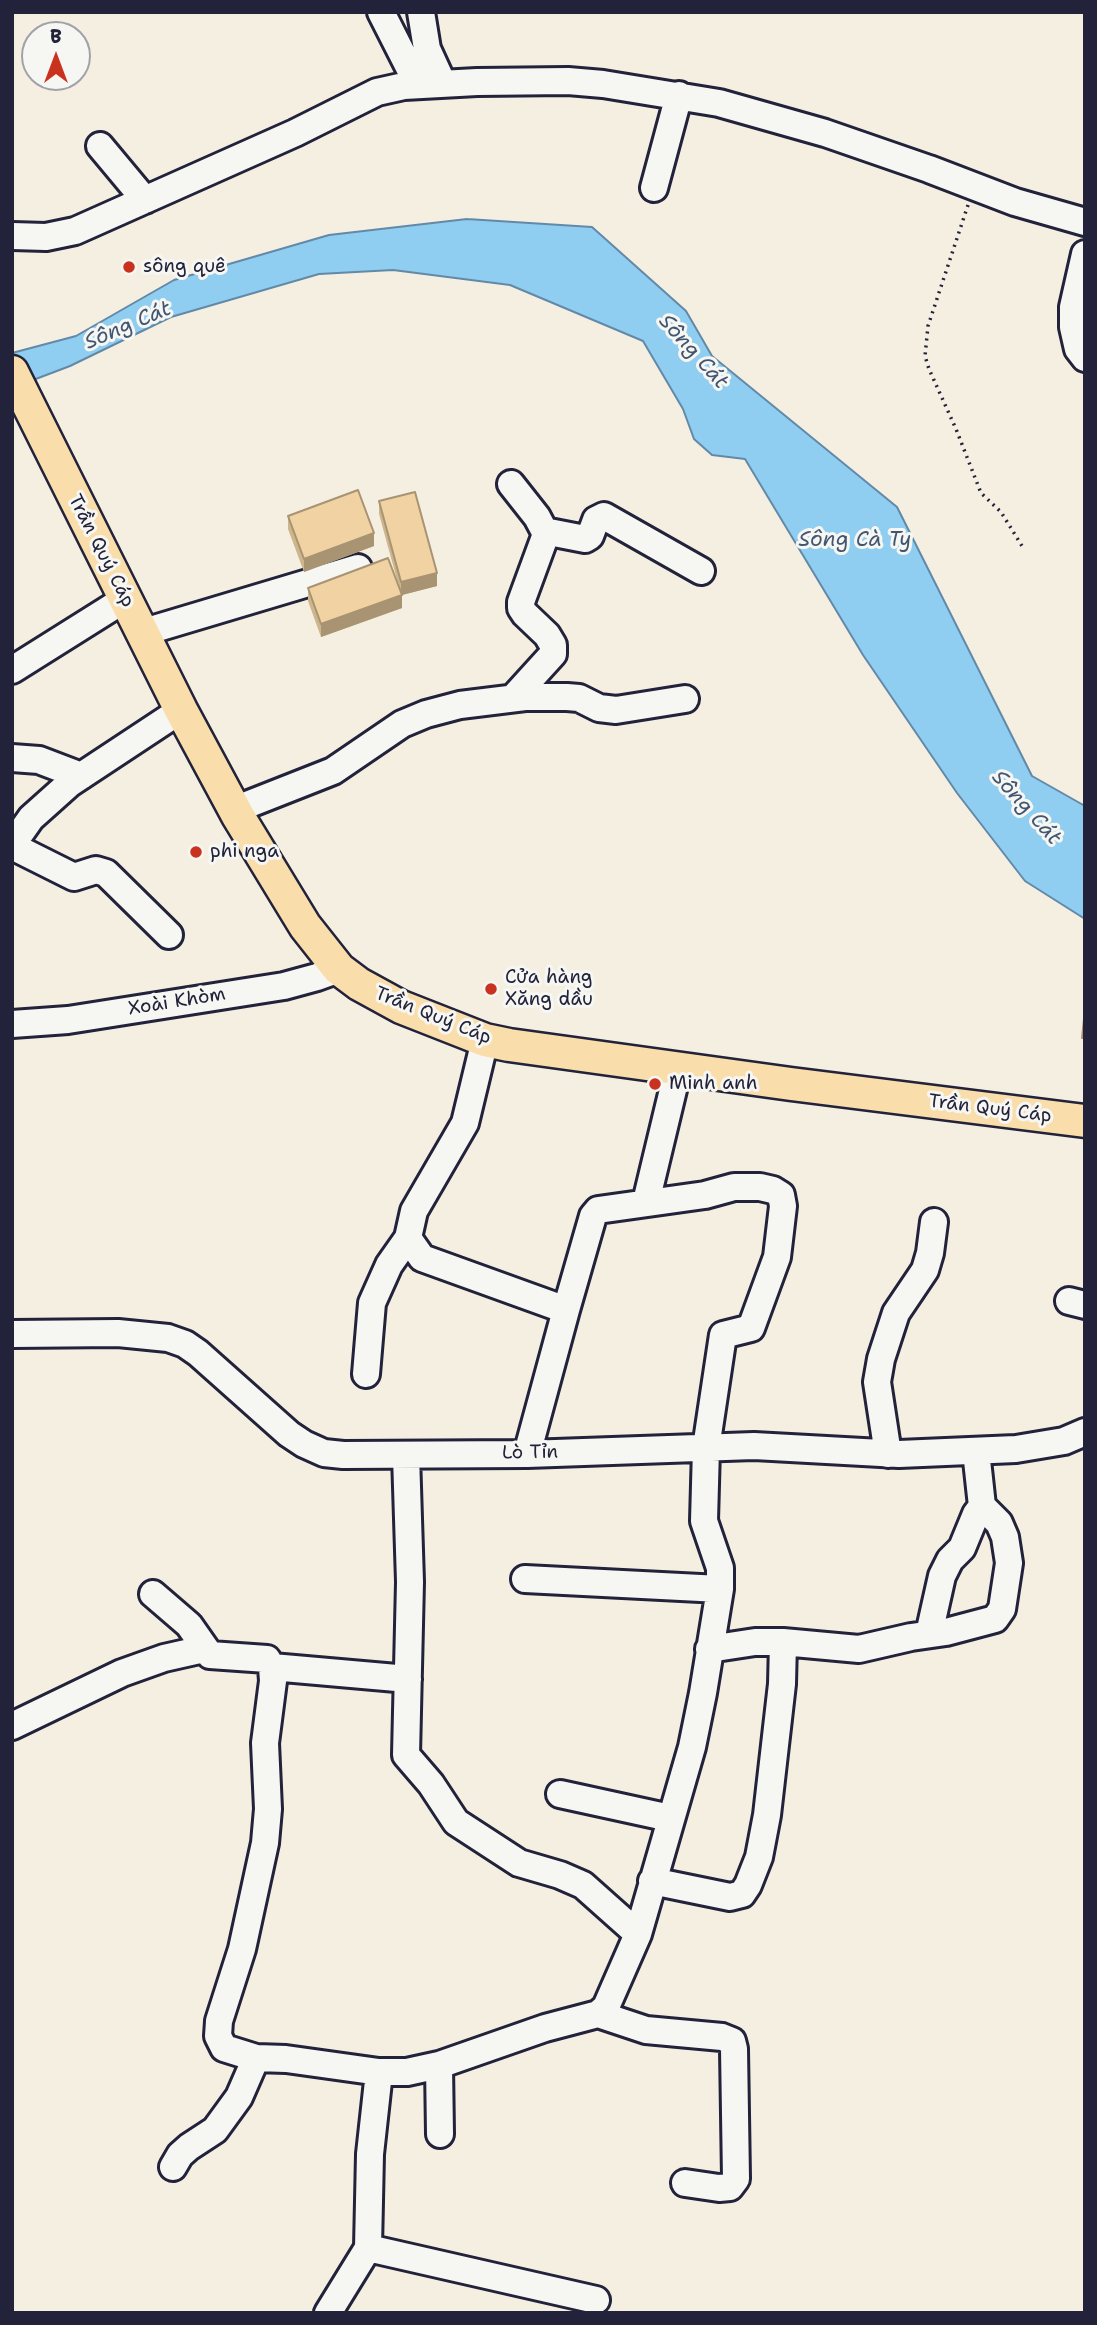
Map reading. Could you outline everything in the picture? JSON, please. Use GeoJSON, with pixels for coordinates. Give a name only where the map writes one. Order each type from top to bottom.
{"type":"FeatureCollection","features":[{"type":"Feature","properties":{"kind":"main road","name":"Trần Quý Cáp"},"geometry":{"type":"LineString","coordinates":[[12,372],[234,810],[297,915],[339,968],[359,984],[401,1007],[485,1040],[555,1053],[1085,1121]]}},
{"type":"Feature","properties":{"kind":"street"},"geometry":{"type":"LineString","coordinates":[[381,12],[431,84]]}},
{"type":"Feature","properties":{"kind":"street"},"geometry":{"type":"LineString","coordinates":[[421,12],[431,84]]}},
{"type":"Feature","properties":{"kind":"street"},"geometry":{"type":"LineString","coordinates":[[12,236],[61,235],[295,133],[377,92],[431,84],[568,81],[679,96],[745,109],[825,133],[1045,212],[1085,222]]}},
{"type":"Feature","properties":{"kind":"street"},"geometry":{"type":"LineString","coordinates":[[654,188],[679,96]]}},
{"type":"Feature","properties":{"kind":"street"},"geometry":{"type":"LineString","coordinates":[[100,146],[145,200]]}},
{"type":"Feature","properties":{"kind":"street"},"geometry":{"type":"LineString","coordinates":[[1085,254],[1073,307],[1073,327],[1078,349],[1085,358]]}},
{"type":"Feature","properties":{"kind":"street"},"geometry":{"type":"LineString","coordinates":[[511,484],[537,517],[546,534],[521,608],[553,645],[553,654],[513,698]]}},
{"type":"Feature","properties":{"kind":"street"},"geometry":{"type":"LineString","coordinates":[[546,534],[550,532],[585,539],[590,536],[596,520],[604,516],[701,571]]}},
{"type":"Feature","properties":{"kind":"street"},"geometry":{"type":"LineString","coordinates":[[144,632],[358,568]]}},
{"type":"Feature","properties":{"kind":"street"},"geometry":{"type":"LineString","coordinates":[[12,670],[125,599]]}},
{"type":"Feature","properties":{"kind":"street"},"geometry":{"type":"LineString","coordinates":[[234,810],[333,771],[402,724],[460,705],[513,698],[579,698],[606,710],[685,699]]}},
{"type":"Feature","properties":{"kind":"street"},"geometry":{"type":"LineString","coordinates":[[169,935],[106,873],[96,870],[74,877],[12,846],[31,818],[81,776],[181,710]]}},
{"type":"Feature","properties":{"kind":"street"},"geometry":{"type":"LineString","coordinates":[[12,758],[39,760],[81,776]]}},
{"type":"Feature","properties":{"kind":"street","name":"Xoài Khòm"},"geometry":{"type":"LineString","coordinates":[[12,1024],[90,1016],[284,986],[339,968]]}},
{"type":"Feature","properties":{"kind":"street"},"geometry":{"type":"LineString","coordinates":[[366,1374],[372,1303],[389,1265],[408,1238],[414,1211],[465,1123],[485,1040]]}},
{"type":"Feature","properties":{"kind":"street"},"geometry":{"type":"LineString","coordinates":[[646,1202],[678,1069]]}},
{"type":"Feature","properties":{"kind":"street"},"geometry":{"type":"LineString","coordinates":[[153,1594],[189,1625],[210,1655],[267,1659],[272,1667],[273,1681],[265,1743],[268,1809],[265,1843],[242,1949],[219,2021],[218,2036],[224,2048],[256,2058],[286,2059],[379,2072],[407,2072],[439,2065],[536,2031],[598,2014],[607,2007],[638,1934],[692,1747],[720,1589],[720,1568],[704,1521],[706,1448],[723,1335],[751,1328],[777,1257],[783,1198],[773,1190],[734,1187],[705,1195],[598,1210],[593,1216],[527,1454]]}},
{"type":"Feature","properties":{"kind":"street"},"geometry":{"type":"LineString","coordinates":[[888,1454],[877,1382],[881,1359],[896,1313],[925,1270],[934,1222]]}},
{"type":"Feature","properties":{"kind":"street"},"geometry":{"type":"LineString","coordinates":[[408,1238],[422,1258],[566,1310]]}},
{"type":"Feature","properties":{"kind":"street","name":"Lò Tỉn"},"geometry":{"type":"LineString","coordinates":[[12,1334],[118,1332],[168,1338],[198,1353],[289,1434],[324,1453],[343,1455],[527,1454],[779,1446],[888,1454],[976,1451],[1042,1445],[1063,1441],[1085,1432]]}},
{"type":"Feature","properties":{"kind":"street"},"geometry":{"type":"LineString","coordinates":[[709,1649],[755,1642],[783,1642],[859,1649],[983,1624],[995,1619],[1002,1609],[1009,1563],[1005,1536],[999,1523],[982,1506],[976,1451]]}},
{"type":"Feature","properties":{"kind":"street"},"geometry":{"type":"LineString","coordinates":[[406,1455],[410,1582],[407,1755],[438,1793],[456,1822],[519,1863],[583,1885],[638,1934]]}},
{"type":"Feature","properties":{"kind":"street"},"geometry":{"type":"LineString","coordinates":[[929,1634],[942,1576],[950,1560],[962,1548],[982,1506]]}},
{"type":"Feature","properties":{"kind":"street"},"geometry":{"type":"LineString","coordinates":[[525,1579],[720,1589]]}},
{"type":"Feature","properties":{"kind":"street"},"geometry":{"type":"LineString","coordinates":[[652,1881],[730,1897],[742,1894],[748,1885],[759,1857],[767,1815],[782,1684],[783,1642]]}},
{"type":"Feature","properties":{"kind":"street"},"geometry":{"type":"LineString","coordinates":[[12,1727],[122,1673],[164,1658],[204,1649]]}},
{"type":"Feature","properties":{"kind":"street"},"geometry":{"type":"LineString","coordinates":[[272,1667],[408,1679]]}},
{"type":"Feature","properties":{"kind":"street"},"geometry":{"type":"LineString","coordinates":[[560,1794],[670,1818]]}},
{"type":"Feature","properties":{"kind":"street"},"geometry":{"type":"LineString","coordinates":[[598,2014],[621,2024],[646,2030],[722,2037],[732,2041],[736,2179],[730,2187],[719,2188],[685,2183]]}},
{"type":"Feature","properties":{"kind":"street"},"geometry":{"type":"LineString","coordinates":[[173,2167],[189,2147],[215,2130],[239,2097],[256,2058]]}},
{"type":"Feature","properties":{"kind":"street"},"geometry":{"type":"LineString","coordinates":[[439,2065],[440,2134]]}},
{"type":"Feature","properties":{"kind":"street"},"geometry":{"type":"LineString","coordinates":[[328,2313],[368,2248],[370,2154],[379,2072]]}},
{"type":"Feature","properties":{"kind":"street"},"geometry":{"type":"LineString","coordinates":[[368,2248],[596,2300]]}},
{"type":"Feature","properties":{"kind":"path"},"geometry":{"type":"LineString","coordinates":[[974,187],[928,326],[925,356],[981,493],[1002,512],[1022,546]]}},
{"type":"Feature","properties":{"kind":"water"},"geometry":{"type":"Polygon","coordinates":[[[467,219],[592,227],[686,311],[712,356],[897,507],[1032,776],[1085,806],[1085,919],[1025,881],[957,793],[863,655],[745,459],[712,455],[694,439],[683,409],[643,341],[510,285],[393,270],[319,274],[171,317],[70,366],[12,388],[12,353],[76,336],[174,280],[329,235],[467,219]]]}},
{"type":"Feature","properties":{"kind":"building"},"geometry":{"type":"Polygon","coordinates":[[[358,490],[374,533],[304,559],[288,516],[358,490]]]}},
{"type":"Feature","properties":{"kind":"building"},"geometry":{"type":"Polygon","coordinates":[[[415,492],[437,573],[401,582],[379,501],[415,492]]]}},
{"type":"Feature","properties":{"kind":"building"},"geometry":{"type":"Polygon","coordinates":[[[388,558],[402,595],[321,624],[308,588],[388,558]]]}},
{"type":"Feature","properties":{"kind":"building"},"geometry":{"type":"Polygon","coordinates":[[[1085,1009],[1085,1038],[1082,1038],[1085,1009]]]}},
{"type":"Feature","properties":{"kind":"place","name":"sông quê"},"geometry":{"type":"Point","coordinates":[129,267]}},
{"type":"Feature","properties":{"kind":"place","name":"phi nga"},"geometry":{"type":"Point","coordinates":[196,852]}},
{"type":"Feature","properties":{"kind":"place","name":"Cửa hàng Xăng dầu"},"geometry":{"type":"Point","coordinates":[491,989]}},
{"type":"Feature","properties":{"kind":"place","name":"Minh anh"},"geometry":{"type":"Point","coordinates":[655,1084]}},
{"type":"Feature","properties":{"kind":"water label","name":"Sông Cát"},"geometry":{"type":"Point","coordinates":[128,326]}},
{"type":"Feature","properties":{"kind":"water label","name":"Sông Cát"},"geometry":{"type":"Point","coordinates":[693,352]}},
{"type":"Feature","properties":{"kind":"water label","name":"Sông Cà Ty"},"geometry":{"type":"Point","coordinates":[855,541]}},
{"type":"Feature","properties":{"kind":"water label","name":"Sông Cát"},"geometry":{"type":"Point","coordinates":[1026,808]}}]}
